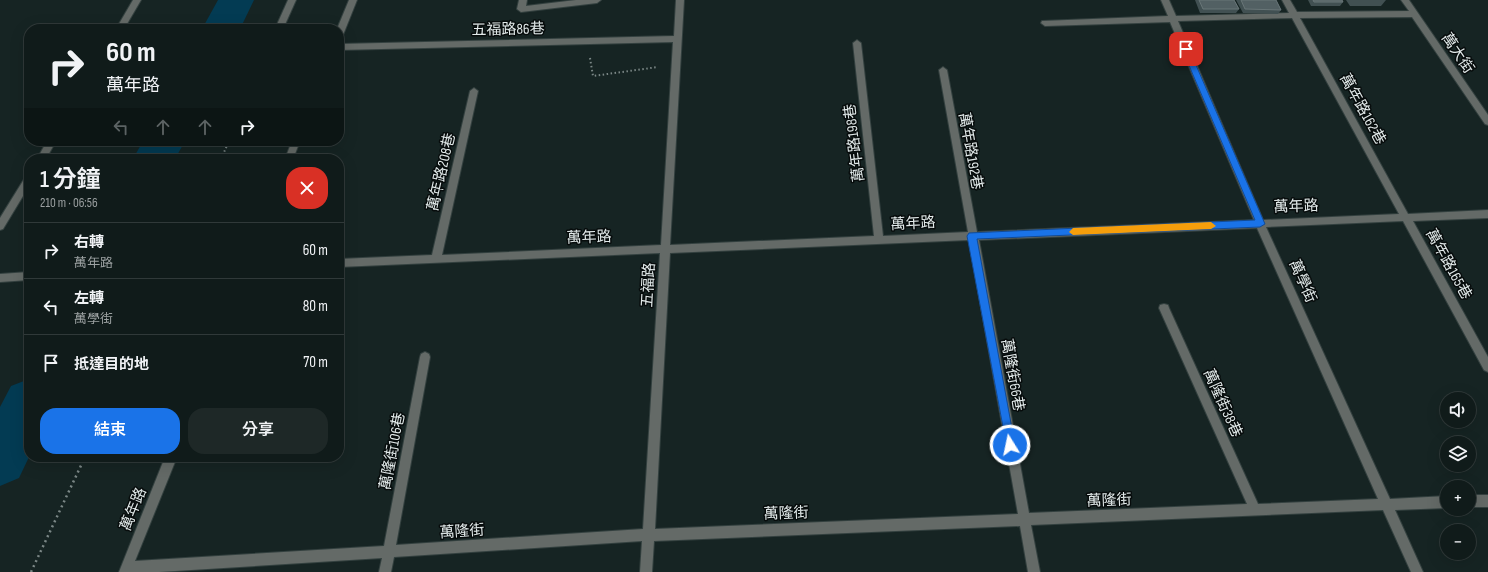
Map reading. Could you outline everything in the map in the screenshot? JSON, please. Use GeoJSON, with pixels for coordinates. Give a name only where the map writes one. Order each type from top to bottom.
{"type":"FeatureCollection","features":[{"type":"Feature","properties":{"kind":"street"},"geometry":{"type":"LineString","coordinates":[[123,24],[137,0]]}},
{"type":"Feature","properties":{"kind":"street"},"geometry":{"type":"LineString","coordinates":[[281,24],[292,0]]}},
{"type":"Feature","properties":{"kind":"street"},"geometry":{"type":"LineString","coordinates":[[343,24],[353,0]]}},
{"type":"Feature","properties":{"kind":"street"},"geometry":{"type":"LineString","coordinates":[[523,0],[521,9],[597,0]]}},
{"type":"Feature","properties":{"kind":"street","name":"五福路"},"geometry":{"type":"LineString","coordinates":[[646,572],[680,0]]}},
{"type":"Feature","properties":{"kind":"street","name":"萬學街"},"geometry":{"type":"LineString","coordinates":[[1165,0],[1260,224],[1417,572]]}},
{"type":"Feature","properties":{"kind":"street","name":"萬年路162巷"},"geometry":{"type":"LineString","coordinates":[[1286,0],[1407,217]]}},
{"type":"Feature","properties":{"kind":"street","name":"萬大街"},"geometry":{"type":"LineString","coordinates":[[1405,0],[1488,122]]}},
{"type":"Feature","properties":{"kind":"street"},"geometry":{"type":"LineString","coordinates":[[1045,23],[1294,15],[1415,14]]}},
{"type":"Feature","properties":{"kind":"street","name":"五福路86巷"},"geometry":{"type":"LineString","coordinates":[[344,47],[677,39]]}},
{"type":"Feature","properties":{"kind":"street","name":"萬年路198巷"},"geometry":{"type":"LineString","coordinates":[[857,43],[879,240]]}},
{"type":"Feature","properties":{"kind":"street","name":"萬年路192巷"},"geometry":{"type":"LineString","coordinates":[[943,70],[972,236]]}},
{"type":"Feature","properties":{"kind":"street","name":"萬年路208巷"},"geometry":{"type":"LineString","coordinates":[[436,259],[474,91]]}},
{"type":"Feature","properties":{"kind":"street"},"geometry":{"type":"LineString","coordinates":[[0,226],[24,186]]}},
{"type":"Feature","properties":{"kind":"street","name":"萬年路"},"geometry":{"type":"LineString","coordinates":[[344,263],[1488,214]]}},
{"type":"Feature","properties":{"kind":"street","name":"萬年路165巷"},"geometry":{"type":"LineString","coordinates":[[1407,217],[1488,367]]}},
{"type":"Feature","properties":{"kind":"street","name":"萬隆街66巷"},"geometry":{"type":"LineString","coordinates":[[972,236],[1034,572]]}},
{"type":"Feature","properties":{"kind":"street"},"geometry":{"type":"LineString","coordinates":[[0,278],[24,276]]}},
{"type":"Feature","properties":{"kind":"street","name":"萬隆街38巷"},"geometry":{"type":"LineString","coordinates":[[1164,308],[1255,510]]}},
{"type":"Feature","properties":{"kind":"street","name":"萬隆街106巷"},"geometry":{"type":"LineString","coordinates":[[385,572],[425,357]]}},
{"type":"Feature","properties":{"kind":"street","name":"萬年路"},"geometry":{"type":"LineString","coordinates":[[126,570],[168,462]]}},
{"type":"Feature","properties":{"kind":"street"},"geometry":{"type":"LineString","coordinates":[[1476,501],[1488,500]]}},
{"type":"Feature","properties":{"kind":"street","name":"萬隆街"},"geometry":{"type":"LineString","coordinates":[[126,570],[648,535],[1440,502]]}},
{"type":"Feature","properties":{"kind":"path"},"geometry":{"type":"LineString","coordinates":[[587,42],[593,76],[676,65]]}},
{"type":"Feature","properties":{"kind":"path"},"geometry":{"type":"LineString","coordinates":[[31,572],[83,462]]}},
{"type":"Feature","properties":{"kind":"building"},"geometry":{"type":"Polygon","coordinates":[[[1199,0],[1234,0],[1239,9],[1203,9],[1199,0]]]}},
{"type":"Feature","properties":{"kind":"building"},"geometry":{"type":"Polygon","coordinates":[[[1241,0],[1276,0],[1281,10],[1245,9],[1241,0]]]}},
{"type":"Feature","properties":{"kind":"building"},"geometry":{"type":"Polygon","coordinates":[[[1313,0],[1342,0],[1343,2],[1314,2],[1313,0]]]}},
{"type":"Feature","properties":{"kind":"waterway"},"geometry":{"type":"LineString","coordinates":[[224,24],[236,0]]}},
{"type":"Feature","properties":{"kind":"waterway"},"geometry":{"type":"LineString","coordinates":[[157,154],[161,146]]}},
{"type":"Feature","properties":{"kind":"waterway"},"geometry":{"type":"LineString","coordinates":[[0,460],[24,413]]}},
{"type":"Feature","properties":{"kind":"slow traffic"},"geometry":{"type":"LineString","coordinates":[[1073,232],[1211,226]]}},
{"type":"Feature","properties":{"kind":"route"},"geometry":{"type":"LineString","coordinates":[[1010,445],[972,236],[1260,224],[1186,49]]}}]}
